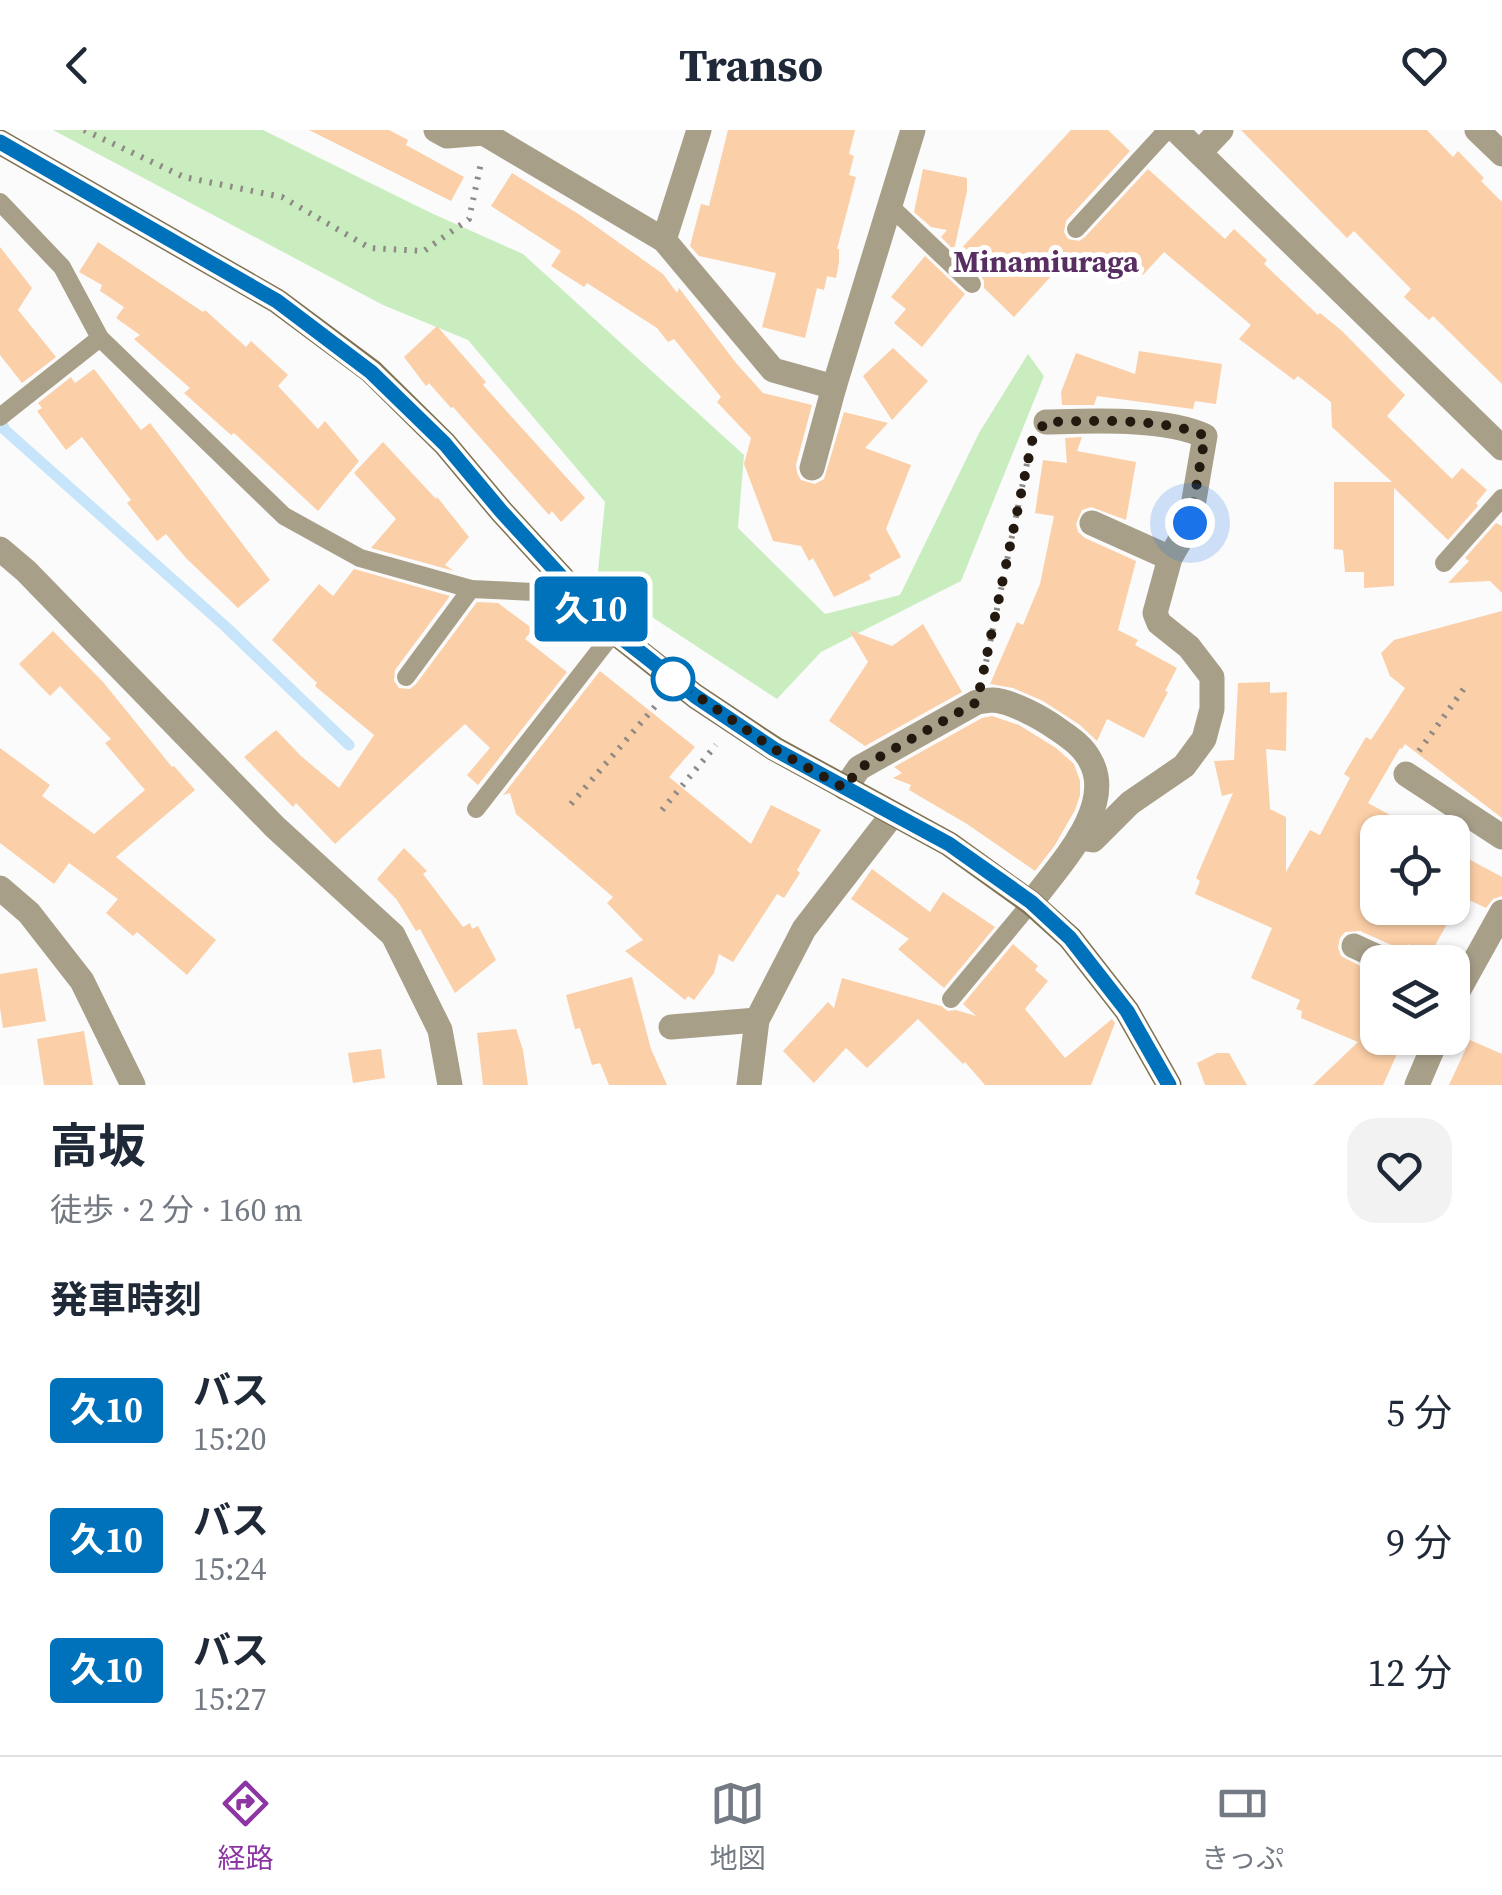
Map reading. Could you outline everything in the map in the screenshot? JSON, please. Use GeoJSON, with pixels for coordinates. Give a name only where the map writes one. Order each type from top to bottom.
{"type":"FeatureCollection","features":[{"type":"Feature","properties":{"kind":"main road"},"geometry":{"type":"LineString","coordinates":[[0,142],[277,301],[371,372],[445,444],[501,511],[614,632],[774,749],[949,844],[1031,902],[1070,938],[1127,1011],[1169,1085]]}},
{"type":"Feature","properties":{"kind":"street"},"geometry":{"type":"LineString","coordinates":[[436,130],[447,136],[484,132],[664,240],[772,370],[834,387]]}},
{"type":"Feature","properties":{"kind":"street"},"geometry":{"type":"LineString","coordinates":[[664,240],[699,130]]}},
{"type":"Feature","properties":{"kind":"street"},"geometry":{"type":"LineString","coordinates":[[812,468],[913,130]]}},
{"type":"Feature","properties":{"kind":"street"},"geometry":{"type":"LineString","coordinates":[[1176,130],[1502,448]]}},
{"type":"Feature","properties":{"kind":"street"},"geometry":{"type":"LineString","coordinates":[[1200,152],[1221,130]]}},
{"type":"Feature","properties":{"kind":"street"},"geometry":{"type":"LineString","coordinates":[[1046,422],[1113,420],[1184,429],[1205,436],[1190,523],[1170,558],[1154,613],[1158,623],[1189,647],[1212,677],[1212,709],[1204,739],[1184,766],[1130,803],[1093,840],[1079,838]]}},
{"type":"Feature","properties":{"kind":"street"},"geometry":{"type":"LineString","coordinates":[[1092,523],[1170,558]]}},
{"type":"Feature","properties":{"kind":"street"},"geometry":{"type":"LineString","coordinates":[[0,549],[26,571],[274,827],[393,935],[440,1030],[450,1085]]}},
{"type":"Feature","properties":{"kind":"street"},"geometry":{"type":"LineString","coordinates":[[844,788],[860,768],[977,702],[993,700],[1039,716],[1078,744],[1092,762],[1098,790],[1096,806],[1079,838],[1031,902]]}},
{"type":"Feature","properties":{"kind":"street"},"geometry":{"type":"LineString","coordinates":[[1406,774],[1502,836]]}},
{"type":"Feature","properties":{"kind":"street"},"geometry":{"type":"LineString","coordinates":[[749,1085],[757,1020],[804,929],[892,814]]}},
{"type":"Feature","properties":{"kind":"street"},"geometry":{"type":"LineString","coordinates":[[0,888],[29,913],[82,981],[134,1085]]}},
{"type":"Feature","properties":{"kind":"street"},"geometry":{"type":"LineString","coordinates":[[1470,967],[1502,912]]}},
{"type":"Feature","properties":{"kind":"street"},"geometry":{"type":"LineString","coordinates":[[1354,946],[1360,949]]}},
{"type":"Feature","properties":{"kind":"street"},"geometry":{"type":"LineString","coordinates":[[671,1028],[757,1020]]}},
{"type":"Feature","properties":{"kind":"street"},"geometry":{"type":"LineString","coordinates":[[1417,1085],[1430,1055]]}},
{"type":"Feature","properties":{"kind":"lane"},"geometry":{"type":"LineString","coordinates":[[1076,229],[1168,130]]}},
{"type":"Feature","properties":{"kind":"lane"},"geometry":{"type":"LineString","coordinates":[[0,202],[62,267],[100,338],[284,516],[360,558],[471,590],[577,594]]}},
{"type":"Feature","properties":{"kind":"lane"},"geometry":{"type":"LineString","coordinates":[[890,207],[972,284]]}},
{"type":"Feature","properties":{"kind":"lane"},"geometry":{"type":"LineString","coordinates":[[3,415],[100,338]]}},
{"type":"Feature","properties":{"kind":"lane"},"geometry":{"type":"LineString","coordinates":[[1444,563],[1502,498]]}},
{"type":"Feature","properties":{"kind":"lane"},"geometry":{"type":"LineString","coordinates":[[406,677],[471,590]]}},
{"type":"Feature","properties":{"kind":"lane"},"geometry":{"type":"LineString","coordinates":[[476,809],[614,632]]}},
{"type":"Feature","properties":{"kind":"lane"},"geometry":{"type":"LineString","coordinates":[[950,999],[1031,902]]}},
{"type":"Feature","properties":{"kind":"path"},"geometry":{"type":"LineString","coordinates":[[84,130],[184,177],[282,197],[370,248],[424,251],[469,219],[484,132]]}},
{"type":"Feature","properties":{"kind":"path"},"geometry":{"type":"LineString","coordinates":[[977,702],[1033,437],[1046,422]]}},
{"type":"Feature","properties":{"kind":"path"},"geometry":{"type":"LineString","coordinates":[[571,804],[676,681]]}},
{"type":"Feature","properties":{"kind":"path"},"geometry":{"type":"LineString","coordinates":[[1406,774],[1468,683]]}},
{"type":"Feature","properties":{"kind":"path"},"geometry":{"type":"LineString","coordinates":[[662,810],[735,723]]}},
{"type":"Feature","properties":{"kind":"green space"},"geometry":{"type":"Polygon","coordinates":[[[53,130],[263,130],[523,254],[744,455],[738,528],[825,614],[900,595],[979,433],[1028,354],[1044,376],[961,581],[821,652],[777,699],[597,581],[605,502],[468,340],[383,305],[53,130]]]}},
{"type":"Feature","properties":{"kind":"building"},"geometry":{"type":"Polygon","coordinates":[[[309,130],[389,130],[408,140],[406,145],[464,177],[451,201],[309,130]]]}},
{"type":"Feature","properties":{"kind":"building"},"geometry":{"type":"Polygon","coordinates":[[[728,130],[855,130],[849,175],[856,177],[837,249],[836,278],[827,276],[824,290],[817,288],[805,338],[762,327],[776,273],[699,256],[690,246],[701,204],[709,206],[728,130]]]}},
{"type":"Feature","properties":{"kind":"building"},"geometry":{"type":"Polygon","coordinates":[[[1071,130],[1108,130],[1130,151],[1066,221],[1064,232],[1068,239],[1079,241],[1085,237],[1148,169],[1225,239],[1234,229],[1267,260],[1264,264],[1318,315],[1341,330],[1405,395],[1387,416],[1452,479],[1462,468],[1487,490],[1448,540],[1394,488],[1394,586],[1364,588],[1364,572],[1345,572],[1343,550],[1334,549],[1334,482],[1392,482],[1332,427],[1331,402],[1239,339],[1251,325],[1164,252],[1143,275],[1135,268],[1121,283],[1092,260],[1088,263],[1073,252],[1014,317],[984,288],[981,276],[957,253],[1071,130]]]}},
{"type":"Feature","properties":{"kind":"building"},"geometry":{"type":"Polygon","coordinates":[[[1241,130],[1427,130],[1453,157],[1458,151],[1502,202],[1502,384],[1433,316],[1429,320],[1404,297],[1411,289],[1354,231],[1347,238],[1241,130]]]}},
{"type":"Feature","properties":{"kind":"building"},"geometry":{"type":"Polygon","coordinates":[[[923,169],[967,178],[954,250],[941,237],[947,230],[931,227],[914,212],[923,169]]]}},
{"type":"Feature","properties":{"kind":"building"},"geometry":{"type":"Polygon","coordinates":[[[512,173],[663,274],[677,293],[679,288],[763,393],[812,405],[796,465],[801,480],[815,484],[824,479],[844,412],[888,423],[865,448],[911,465],[886,529],[901,557],[869,575],[871,579],[834,597],[813,558],[809,561],[801,546],[773,541],[744,464],[751,438],[717,402],[721,397],[674,339],[668,342],[657,328],[587,283],[584,287],[551,266],[561,251],[491,206],[512,173]]]}},
{"type":"Feature","properties":{"kind":"building"},"geometry":{"type":"Polygon","coordinates":[[[98,242],[205,310],[246,347],[251,341],[288,375],[278,386],[318,429],[325,421],[359,461],[318,511],[234,433],[231,435],[184,393],[190,388],[134,339],[140,335],[116,318],[124,307],[100,291],[102,285],[79,272],[98,242]]]}},
{"type":"Feature","properties":{"kind":"building"},"geometry":{"type":"Polygon","coordinates":[[[0,247],[32,288],[18,310],[56,357],[22,383],[0,355],[0,247]]]}},
{"type":"Feature","properties":{"kind":"building"},"geometry":{"type":"Polygon","coordinates":[[[925,256],[965,294],[922,347],[894,323],[906,309],[891,297],[925,256]]]}},
{"type":"Feature","properties":{"kind":"building"},"geometry":{"type":"Polygon","coordinates":[[[437,326],[486,382],[483,385],[585,498],[561,522],[552,511],[549,515],[453,407],[429,383],[426,386],[404,357],[437,326]]]}},
{"type":"Feature","properties":{"kind":"building"},"geometry":{"type":"Polygon","coordinates":[[[893,348],[928,381],[892,420],[863,376],[893,348]]]}},
{"type":"Feature","properties":{"kind":"building"},"geometry":{"type":"Polygon","coordinates":[[[1139,351],[1222,364],[1216,404],[1195,401],[1193,409],[1097,396],[1094,405],[1062,405],[1061,392],[1076,353],[1135,374],[1139,351]]]}},
{"type":"Feature","properties":{"kind":"building"},"geometry":{"type":"Polygon","coordinates":[[[94,369],[141,430],[150,423],[270,580],[238,608],[166,534],[157,541],[82,437],[66,450],[37,411],[42,408],[38,403],[71,377],[75,383],[94,369]]]}},
{"type":"Feature","properties":{"kind":"building"},"geometry":{"type":"Polygon","coordinates":[[[1082,437],[1077,451],[1136,462],[1126,520],[1091,507],[1082,510],[1076,524],[1085,538],[1136,561],[1118,630],[1138,640],[1135,645],[1177,668],[1144,738],[1107,719],[1097,741],[1043,701],[1013,688],[990,684],[1017,622],[1023,625],[1040,584],[1054,516],[1035,513],[1043,460],[1067,463],[1065,438],[1082,437]]]}},
{"type":"Feature","properties":{"kind":"building"},"geometry":{"type":"Polygon","coordinates":[[[383,442],[437,497],[469,537],[445,565],[454,571],[371,548],[396,519],[354,473],[383,442]]]}},
{"type":"Feature","properties":{"kind":"building"},"geometry":{"type":"Polygon","coordinates":[[[1496,523],[1502,526],[1502,593],[1490,581],[1448,583],[1469,561],[1465,558],[1496,523]]]}},
{"type":"Feature","properties":{"kind":"building"},"geometry":{"type":"Polygon","coordinates":[[[354,569],[450,596],[395,670],[394,681],[399,688],[410,689],[416,684],[477,602],[498,603],[533,629],[525,639],[567,672],[478,785],[467,775],[490,748],[465,724],[335,844],[244,757],[276,730],[339,788],[374,735],[315,686],[317,683],[272,640],[319,584],[333,596],[354,569]]]}},
{"type":"Feature","properties":{"kind":"building"},"geometry":{"type":"Polygon","coordinates":[[[1502,611],[1502,818],[1405,744],[1400,748],[1368,803],[1390,815],[1360,815],[1360,925],[1446,925],[1435,945],[1392,945],[1360,931],[1345,932],[1338,947],[1341,956],[1360,966],[1360,1055],[1396,1055],[1383,1085],[1313,1085],[1358,1042],[1301,1018],[1302,1011],[1296,1009],[1300,1000],[1251,978],[1272,928],[1195,894],[1200,881],[1196,878],[1233,793],[1222,796],[1214,761],[1234,760],[1238,683],[1270,682],[1270,693],[1287,692],[1286,751],[1266,749],[1270,809],[1286,817],[1286,872],[1310,830],[1320,835],[1350,778],[1344,774],[1366,737],[1371,740],[1405,688],[1390,676],[1381,653],[1394,640],[1502,611]]]}},
{"type":"Feature","properties":{"kind":"building"},"geometry":{"type":"Polygon","coordinates":[[[923,624],[962,692],[865,746],[829,721],[868,662],[849,630],[892,646],[923,624]]]}},
{"type":"Feature","properties":{"kind":"building"},"geometry":{"type":"Polygon","coordinates":[[[53,631],[103,682],[195,790],[116,857],[216,940],[187,975],[137,932],[133,936],[106,913],[118,899],[69,863],[54,884],[0,843],[0,748],[50,785],[42,796],[94,834],[145,790],[105,743],[111,739],[60,686],[50,696],[19,664],[53,631]]]}},
{"type":"Feature","properties":{"kind":"building"},"geometry":{"type":"Polygon","coordinates":[[[600,671],[695,747],[669,777],[751,844],[771,805],[821,830],[784,898],[777,894],[733,962],[719,954],[714,973],[694,1000],[688,996],[685,1000],[625,951],[643,940],[607,903],[613,897],[516,814],[510,793],[503,795],[600,671]]]}},
{"type":"Feature","properties":{"kind":"building"},"geometry":{"type":"Polygon","coordinates":[[[992,716],[1019,725],[1056,748],[1074,764],[1080,781],[1075,810],[1035,871],[909,790],[911,785],[893,778],[902,773],[894,767],[992,716]]]}},
{"type":"Feature","properties":{"kind":"building"},"geometry":{"type":"Polygon","coordinates":[[[404,848],[427,871],[423,874],[463,927],[470,923],[472,929],[478,926],[496,960],[455,993],[420,929],[416,931],[397,900],[377,879],[404,848]]]}},
{"type":"Feature","properties":{"kind":"building"},"geometry":{"type":"Polygon","coordinates":[[[1470,860],[1502,877],[1502,896],[1486,908],[1470,900],[1470,860]]]}},
{"type":"Feature","properties":{"kind":"building"},"geometry":{"type":"Polygon","coordinates":[[[872,869],[930,912],[943,892],[995,927],[944,988],[898,949],[909,939],[851,899],[872,869]]]}},
{"type":"Feature","properties":{"kind":"building"},"geometry":{"type":"Polygon","coordinates":[[[1013,944],[1038,966],[1035,970],[1048,981],[1025,1009],[1065,1058],[1112,1019],[1115,1023],[1091,1085],[985,1085],[918,1019],[867,1068],[846,1048],[814,1083],[783,1051],[828,1002],[834,1008],[842,978],[976,1016],[963,1004],[1013,944]]]}},
{"type":"Feature","properties":{"kind":"building"},"geometry":{"type":"Polygon","coordinates":[[[37,968],[46,1021],[3,1028],[0,974],[37,968]]]}},
{"type":"Feature","properties":{"kind":"building"},"geometry":{"type":"Polygon","coordinates":[[[632,977],[651,1049],[667,1085],[609,1085],[600,1063],[592,1065],[580,1028],[575,1029],[566,995],[632,977]]]}},
{"type":"Feature","properties":{"kind":"building"},"geometry":{"type":"Polygon","coordinates":[[[516,1029],[528,1085],[483,1085],[477,1033],[516,1029]]]}},
{"type":"Feature","properties":{"kind":"building"},"geometry":{"type":"Polygon","coordinates":[[[84,1031],[93,1085],[44,1085],[37,1039],[84,1031]]]}},
{"type":"Feature","properties":{"kind":"building"},"geometry":{"type":"Polygon","coordinates":[[[1470,1040],[1502,1054],[1502,1085],[1449,1085],[1463,1055],[1470,1055],[1470,1040]]]}},
{"type":"Feature","properties":{"kind":"building"},"geometry":{"type":"Polygon","coordinates":[[[381,1049],[385,1078],[353,1083],[348,1053],[381,1049]]]}},
{"type":"Feature","properties":{"kind":"building"},"geometry":{"type":"Polygon","coordinates":[[[1217,1053],[1229,1053],[1247,1085],[1205,1085],[1197,1063],[1217,1053]]]}},
{"type":"Feature","properties":{"kind":"waterway"},"geometry":{"type":"LineString","coordinates":[[0,420],[5,430],[226,627],[349,745]]}},
{"type":"Feature","properties":{"kind":"bus line","name":"久10"},"geometry":{"type":"LineString","coordinates":[[0,142],[277,301],[371,372],[445,444],[501,511],[614,632],[695,696],[774,749],[949,844],[1031,902],[1070,938],[1127,1011],[1169,1085]]}},
{"type":"Feature","properties":{"kind":"district","name":"Minamiuraga"},"geometry":{"type":"Point","coordinates":[1046,262]}},
{"type":"Feature","properties":{"kind":"route"},"geometry":{"type":"LineString","coordinates":[[673,679],[774,749],[844,788],[860,768],[977,702],[1033,437],[1046,422],[1113,420],[1173,427],[1205,436],[1190,523]]}}]}
